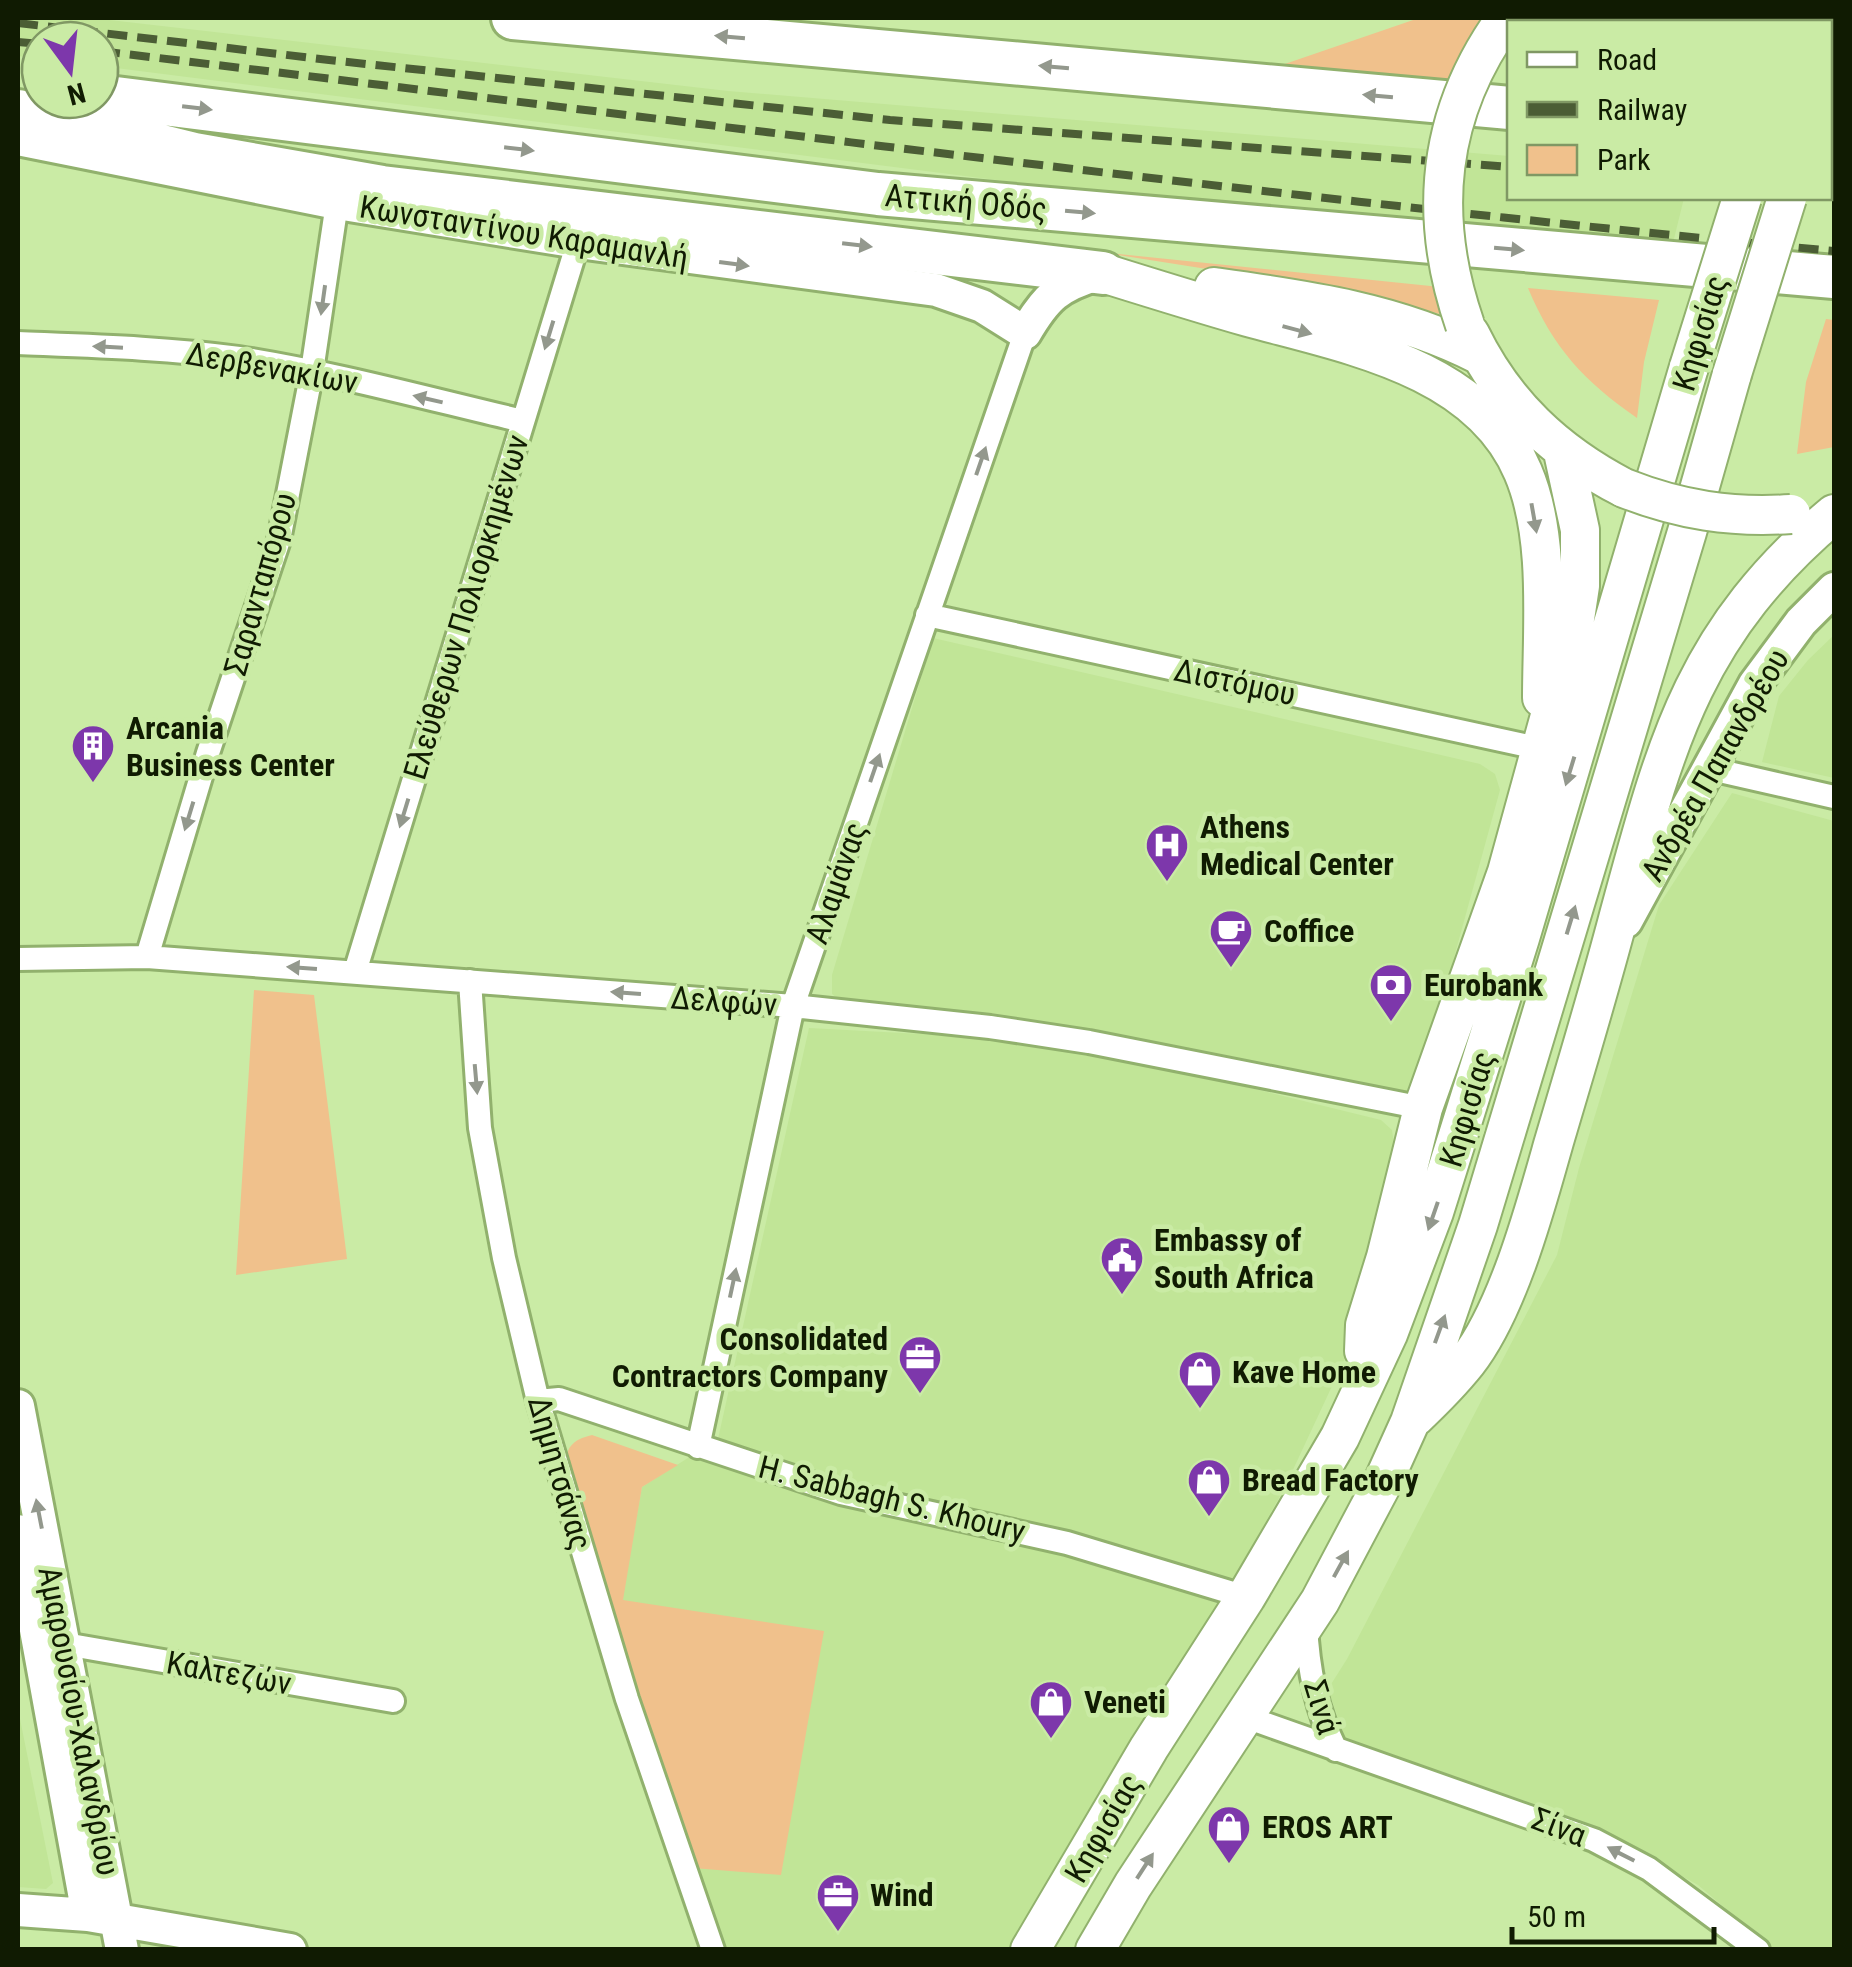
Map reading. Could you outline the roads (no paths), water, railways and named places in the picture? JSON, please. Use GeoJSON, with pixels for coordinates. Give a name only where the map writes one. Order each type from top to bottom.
{"type":"FeatureCollection","features":[{"type":"Feature","properties":{"kind":"highway"},"geometry":{"type":"LineString","coordinates":[[513,18],[1507,108]]}},
{"type":"Feature","properties":{"kind":"highway","name":"Αττική Οδός"},"geometry":{"type":"LineString","coordinates":[[120,99],[878,194],[1834,277]]}},
{"type":"Feature","properties":{"kind":"highway"},"geometry":{"type":"LineString","coordinates":[[18,111],[194,154],[398,190],[1103,272]]}},
{"type":"Feature","properties":{"kind":"main road"},"geometry":{"type":"LineString","coordinates":[[1506,18],[1474,68],[1461,98],[1446,158],[1442,196],[1446,262],[1474,343],[1518,410],[1572,458],[1624,488],[1687,509],[1753,516],[1829,510]]}},
{"type":"Feature","properties":{"kind":"main road","name":"Κηφισίας"},"geometry":{"type":"LineString","coordinates":[[1030,1950],[1149,1748],[1246,1598],[1362,1393],[1434,1212],[1741,200]]}},
{"type":"Feature","properties":{"kind":"main road","name":"Κηφισίας"},"geometry":{"type":"LineString","coordinates":[[1095,1950],[1306,1624],[1352,1545],[1410,1422],[1489,1188],[1786,200]]}},
{"type":"Feature","properties":{"kind":"main road"},"geometry":{"type":"LineString","coordinates":[[1103,272],[1344,306],[1474,343]]}},
{"type":"Feature","properties":{"kind":"main road"},"geometry":{"type":"LineString","coordinates":[[1103,272],[1390,359],[1442,384],[1482,414],[1510,445],[1524,474],[1536,526],[1543,597],[1542,749]]}},
{"type":"Feature","properties":{"kind":"main road"},"geometry":{"type":"LineString","coordinates":[[1362,1393],[1365,1325],[1423,1108],[1507,872],[1572,632],[1580,586],[1580,530],[1572,458]]}},
{"type":"Feature","properties":{"kind":"main road"},"geometry":{"type":"LineString","coordinates":[[1410,1422],[1469,1360],[1500,1303],[1544,1175],[1656,782],[1684,706],[1738,612],[1829,510]]}},
{"type":"Feature","properties":{"kind":"street","name":"Κωνσταντίνου Καραμανλή"},"geometry":{"type":"LineString","coordinates":[[18,139],[336,203],[578,242],[936,290],[982,306],[1025,333]]}},
{"type":"Feature","properties":{"kind":"street","name":"Σαρανταπόρου"},"geometry":{"type":"LineString","coordinates":[[147,957],[278,540],[312,371],[336,203]]}},
{"type":"Feature","properties":{"kind":"street","name":"Ελεύθερων Πολιορκημένων"},"geometry":{"type":"LineString","coordinates":[[356,972],[578,242]]}},
{"type":"Feature","properties":{"kind":"street"},"geometry":{"type":"LineString","coordinates":[[1025,333],[1041,305],[1055,292],[1103,272]]}},
{"type":"Feature","properties":{"kind":"street","name":"Αλαμάνας"},"geometry":{"type":"LineString","coordinates":[[698,1446],[794,1006],[1025,333]]}},
{"type":"Feature","properties":{"kind":"street","name":"Δερβενακίων"},"geometry":{"type":"LineString","coordinates":[[18,343],[180,350],[312,371],[523,422]]}},
{"type":"Feature","properties":{"kind":"street","name":"Ανδρέα Παπανδρέου"},"geometry":{"type":"LineString","coordinates":[[1610,951],[1755,684],[1775,654],[1834,589]]}},
{"type":"Feature","properties":{"kind":"street","name":"Διστόμου"},"geometry":{"type":"LineString","coordinates":[[927,616],[1542,749]]}},
{"type":"Feature","properties":{"kind":"street"},"geometry":{"type":"LineString","coordinates":[[1711,769],[1834,798]]}},
{"type":"Feature","properties":{"kind":"street","name":"Δελφών"},"geometry":{"type":"LineString","coordinates":[[18,959],[147,957],[794,1006],[1090,1042],[1423,1108]]}},
{"type":"Feature","properties":{"kind":"street","name":"Δημητσάνας"},"geometry":{"type":"LineString","coordinates":[[470,982],[485,1160],[538,1401],[627,1698],[713,1950]]}},
{"type":"Feature","properties":{"kind":"street","name":"H. Sabbagh S. Khoury"},"geometry":{"type":"LineString","coordinates":[[538,1401],[559,1399],[841,1493],[1067,1543],[1246,1598]]}},
{"type":"Feature","properties":{"kind":"street","name":"Αμαρουσίου-Χαλανδρίου"},"geometry":{"type":"LineString","coordinates":[[18,1406],[41,1649]]}},
{"type":"Feature","properties":{"kind":"street","name":"Αμαρουσίου-Χαλανδρίου"},"geometry":{"type":"LineString","coordinates":[[18,1531],[41,1649],[116,1926]]}},
{"type":"Feature","properties":{"kind":"street","name":"Σινά"},"geometry":{"type":"LineString","coordinates":[[1306,1624],[1313,1689],[1336,1750]]}},
{"type":"Feature","properties":{"kind":"street","name":"Καλτεζών"},"geometry":{"type":"LineString","coordinates":[[41,1649],[393,1701]]}},
{"type":"Feature","properties":{"kind":"street","name":"Σινά"},"geometry":{"type":"LineString","coordinates":[[1243,1716],[1336,1750]]}},
{"type":"Feature","properties":{"kind":"street","name":"Σίνα"},"geometry":{"type":"LineString","coordinates":[[1336,1750],[1594,1840],[1649,1869],[1758,1950]]}},
{"type":"Feature","properties":{"kind":"street"},"geometry":{"type":"LineString","coordinates":[[18,1910],[290,1950]]}},
{"type":"Feature","properties":{"kind":"railway"},"geometry":{"type":"LineString","coordinates":[[18,23],[890,120],[1507,167]]}},
{"type":"Feature","properties":{"kind":"railway"},"geometry":{"type":"LineString","coordinates":[[120,53],[1183,182],[1834,251]]}},
{"type":"Feature","properties":{"kind":"place","name":"Arcania Business Center"},"geometry":{"type":"Point","coordinates":[93,784]}},
{"type":"Feature","properties":{"kind":"place","name":"Athens Medical Center"},"geometry":{"type":"Point","coordinates":[1167,883]}},
{"type":"Feature","properties":{"kind":"place","name":"Coffice"},"geometry":{"type":"Point","coordinates":[1231,969]}},
{"type":"Feature","properties":{"kind":"place","name":"Eurobank"},"geometry":{"type":"Point","coordinates":[1391,1023]}},
{"type":"Feature","properties":{"kind":"place","name":"Embassy of South Africa"},"geometry":{"type":"Point","coordinates":[1122,1296]}},
{"type":"Feature","properties":{"kind":"place","name":"Consolidated Contractors Company"},"geometry":{"type":"Point","coordinates":[920,1395]}},
{"type":"Feature","properties":{"kind":"place","name":"Kave Home"},"geometry":{"type":"Point","coordinates":[1200,1410]}},
{"type":"Feature","properties":{"kind":"place","name":"Bread Factory"},"geometry":{"type":"Point","coordinates":[1209,1518]}},
{"type":"Feature","properties":{"kind":"place","name":"Veneti"},"geometry":{"type":"Point","coordinates":[1051,1740]}},
{"type":"Feature","properties":{"kind":"place","name":"EROS ART"},"geometry":{"type":"Point","coordinates":[1229,1865]}},
{"type":"Feature","properties":{"kind":"place","name":"Wind"},"geometry":{"type":"Point","coordinates":[838,1933]}}]}
